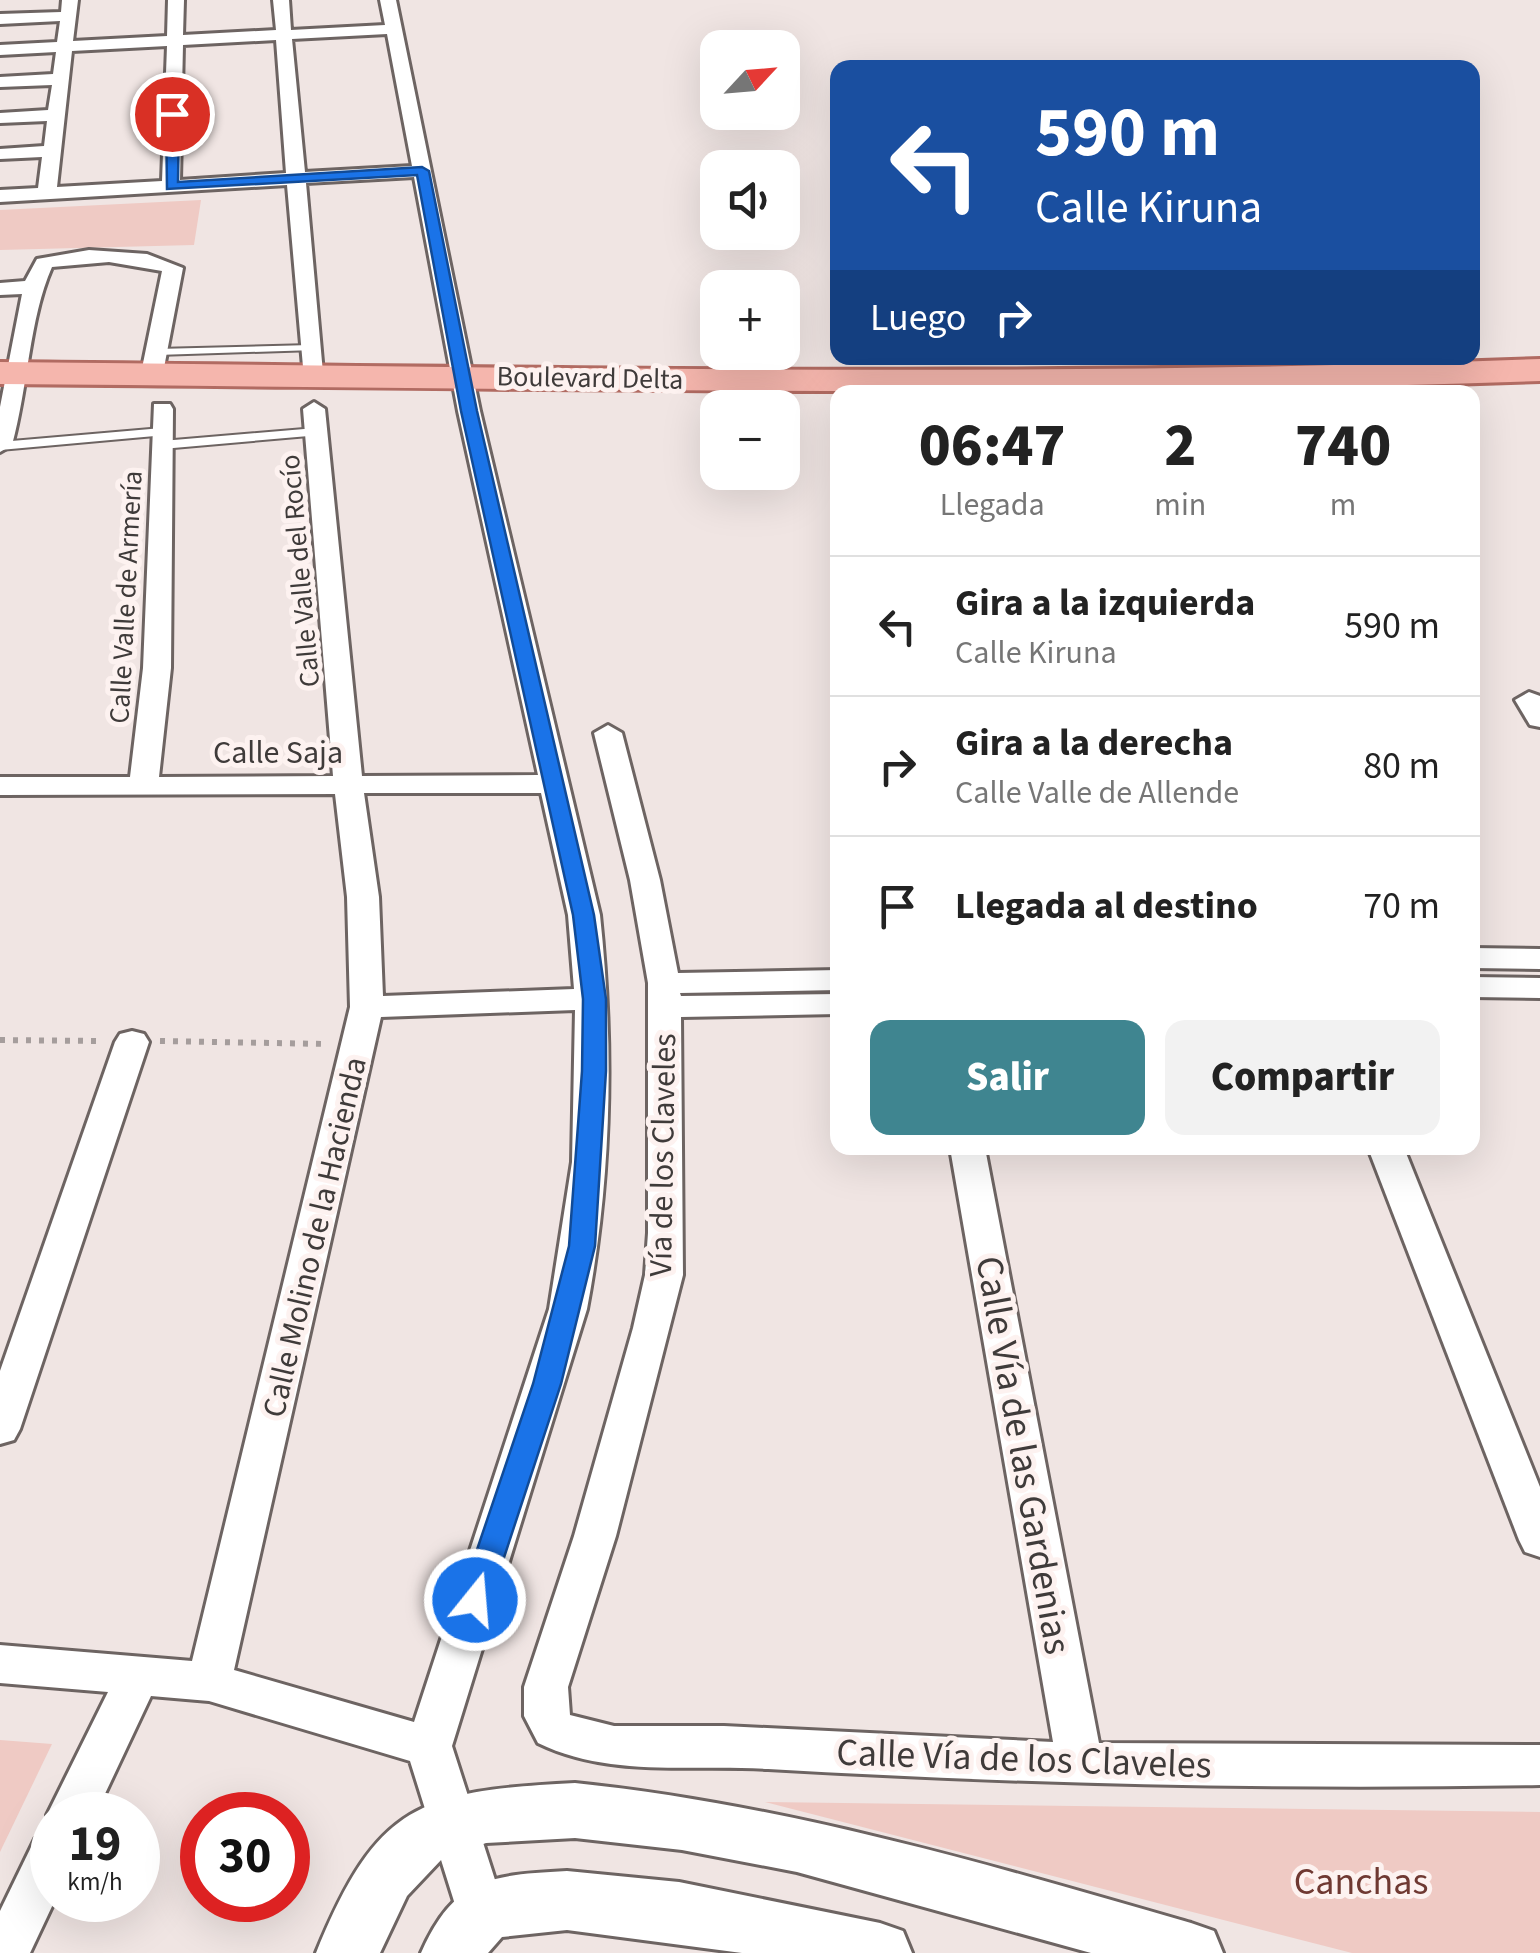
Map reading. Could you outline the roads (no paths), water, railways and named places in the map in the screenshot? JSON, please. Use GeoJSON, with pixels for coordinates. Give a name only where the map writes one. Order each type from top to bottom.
{"type":"FeatureCollection","features":[{"type":"Feature","properties":{"kind":"main road","name":"Boulevard Delta"},"geometry":{"type":"LineString","coordinates":[[8,374],[155,362],[311,360],[466,393],[700,411]]}},
{"type":"Feature","properties":{"kind":"main road","name":"Boulevard Delta"},"geometry":{"type":"LineString","coordinates":[[921,385],[1540,370]]}},
{"type":"Feature","properties":{"kind":"main road","name":"Boulevard Delta"},"geometry":{"type":"LineString","coordinates":[[5,410],[162,429],[315,421],[466,393],[830,387]]}},
{"type":"Feature","properties":{"kind":"main road"},"geometry":{"type":"LineString","coordinates":[[1480,407],[1540,404]]}},
{"type":"Feature","properties":{"kind":"main road"},"geometry":{"type":"LineString","coordinates":[[800,412],[830,412]]}},
{"type":"Feature","properties":{"kind":"street"},"geometry":{"type":"LineString","coordinates":[[171,186],[176,0]]}},
{"type":"Feature","properties":{"kind":"street"},"geometry":{"type":"LineString","coordinates":[[281,0],[311,360]]}},
{"type":"Feature","properties":{"kind":"street"},"geometry":{"type":"LineString","coordinates":[[388,0],[410,94],[466,393],[584,915],[594,999],[594,1071],[582,1246],[568,1309],[429,1746],[455,1821],[467,1934],[511,1903],[568,1900],[714,1919],[842,1949]]}},
{"type":"Feature","properties":{"kind":"street"},"geometry":{"type":"LineString","coordinates":[[0,19],[69,8],[47,194]]}},
{"type":"Feature","properties":{"kind":"street"},"geometry":{"type":"LineString","coordinates":[[0,50],[392,30]]}},
{"type":"Feature","properties":{"kind":"street"},"geometry":{"type":"LineString","coordinates":[[0,82],[62,78]]}},
{"type":"Feature","properties":{"kind":"street"},"geometry":{"type":"LineString","coordinates":[[0,118],[57,115]]}},
{"type":"Feature","properties":{"kind":"street"},"geometry":{"type":"LineString","coordinates":[[0,154],[52,151]]}},
{"type":"Feature","properties":{"kind":"street"},"geometry":{"type":"LineString","coordinates":[[0,196],[422,171]]}},
{"type":"Feature","properties":{"kind":"street"},"geometry":{"type":"LineString","coordinates":[[0,446],[8,374],[37,277],[54,259],[162,262],[173,272],[155,362]]}},
{"type":"Feature","properties":{"kind":"street"},"geometry":{"type":"LineString","coordinates":[[0,289],[37,277]]}},
{"type":"Feature","properties":{"kind":"street","name":"Calle Valle del Rocío"},"geometry":{"type":"LineString","coordinates":[[315,421],[348,788]]}},
{"type":"Feature","properties":{"kind":"street","name":"Calle Valle de Armería"},"geometry":{"type":"LineString","coordinates":[[143,787],[157,668],[162,429]]}},
{"type":"Feature","properties":{"kind":"street","name":"Vía de los Claveles"},"geometry":{"type":"LineString","coordinates":[[546,1688],[595,1536],[664,1276],[664,995],[645,880],[608,733]]}},
{"type":"Feature","properties":{"kind":"street","name":"Calle Saja"},"geometry":{"type":"LineString","coordinates":[[0,786],[348,788],[556,784]]}},
{"type":"Feature","properties":{"kind":"street","name":"Calle Molino de la Hacienda"},"geometry":{"type":"LineString","coordinates":[[209,1682],[367,1008],[364,897],[348,788]]}},
{"type":"Feature","properties":{"kind":"street"},"geometry":{"type":"LineString","coordinates":[[1480,958],[1540,959]]}},
{"type":"Feature","properties":{"kind":"street"},"geometry":{"type":"LineString","coordinates":[[664,995],[830,981]]}},
{"type":"Feature","properties":{"kind":"street"},"geometry":{"type":"LineString","coordinates":[[1480,987],[1540,988]]}},
{"type":"Feature","properties":{"kind":"street"},"geometry":{"type":"LineString","coordinates":[[664,995],[830,1004]]}},
{"type":"Feature","properties":{"kind":"street"},"geometry":{"type":"LineString","coordinates":[[367,1008],[594,999]]}},
{"type":"Feature","properties":{"kind":"street"},"geometry":{"type":"LineString","coordinates":[[0,1429],[132,1042]]}},
{"type":"Feature","properties":{"kind":"street","name":"Calle Vía de las Gardenias"},"geometry":{"type":"LineString","coordinates":[[969,1155],[1080,1763]]}},
{"type":"Feature","properties":{"kind":"street"},"geometry":{"type":"LineString","coordinates":[[1389,1155],[1540,1540]]}},
{"type":"Feature","properties":{"kind":"street"},"geometry":{"type":"LineString","coordinates":[[0,1664],[209,1682],[429,1746]]}},
{"type":"Feature","properties":{"kind":"street"},"geometry":{"type":"LineString","coordinates":[[82,1792],[138,1674]]}},
{"type":"Feature","properties":{"kind":"street","name":"Calle Vía de los Claveles"},"geometry":{"type":"LineString","coordinates":[[546,1688],[547,1716],[554,1729],[590,1743],[1080,1763],[1540,1765]]}},
{"type":"Feature","properties":{"kind":"street"},"geometry":{"type":"LineString","coordinates":[[348,1953],[382,1880],[402,1854],[455,1821],[538,1809],[674,1818],[895,1870],[1191,1953]]}},
{"type":"Feature","properties":{"kind":"street"},"geometry":{"type":"LineString","coordinates":[[5,1953],[30,1900]]}},
{"type":"Feature","properties":{"kind":"lane"},"geometry":{"type":"LineString","coordinates":[[0,446],[162,429]]}},
{"type":"Feature","properties":{"kind":"park label","name":"Canchas"},"geometry":{"type":"Point","coordinates":[1361,1881]}}]}
